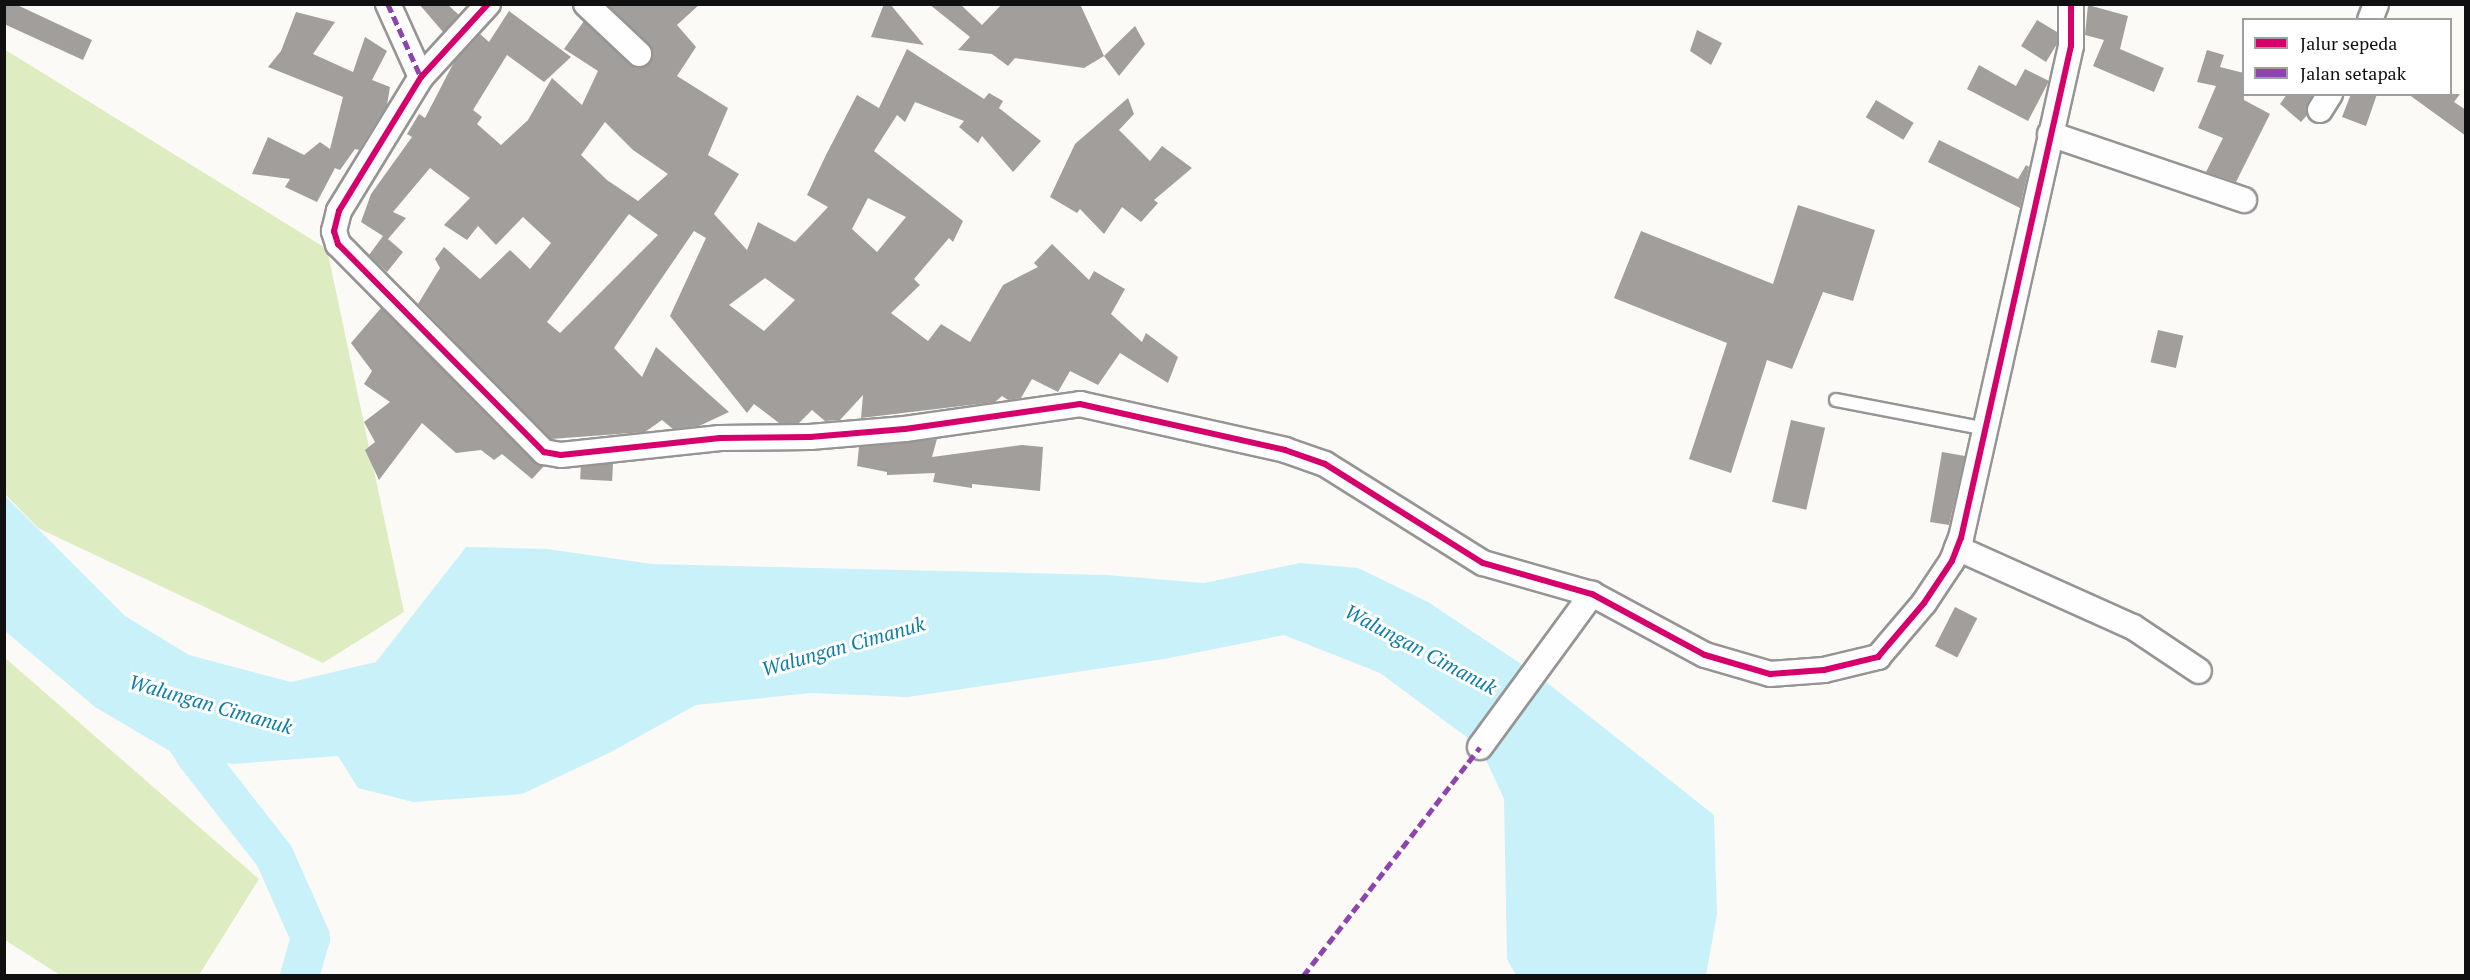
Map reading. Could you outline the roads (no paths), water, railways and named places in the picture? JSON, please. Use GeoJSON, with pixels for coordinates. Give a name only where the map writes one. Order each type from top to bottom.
{"type":"FeatureCollection","features":[{"type":"Feature","properties":{"kind":"street"},"geometry":{"type":"LineString","coordinates":[[388,4],[421,77]]}},
{"type":"Feature","properties":{"kind":"street"},"geometry":{"type":"LineString","coordinates":[[488,4],[421,77],[339,210],[335,237],[544,452],[561,455],[642,444],[905,429],[1080,404],[1285,450],[1325,464],[1483,563],[1592,594],[1729,664],[1770,674],[1824,670],[1878,657],[1924,603],[1957,549],[2071,46],[2071,4]]}},
{"type":"Feature","properties":{"kind":"street"},"geometry":{"type":"LineString","coordinates":[[586,4],[639,54]]}},
{"type":"Feature","properties":{"kind":"street"},"geometry":{"type":"LineString","coordinates":[[2050,134],[2244,200]]}},
{"type":"Feature","properties":{"kind":"street"},"geometry":{"type":"LineString","coordinates":[[1957,549],[2133,627],[2199,671]]}},
{"type":"Feature","properties":{"kind":"street"},"geometry":{"type":"LineString","coordinates":[[1480,747],[1592,594]]}},
{"type":"Feature","properties":{"kind":"lane"},"geometry":{"type":"LineString","coordinates":[[1836,400],[1986,429]]}},
{"type":"Feature","properties":{"kind":"water","name":"Walungan Cimanuk"},"geometry":{"type":"Polygon","coordinates":[[[4,495],[125,616],[189,655],[291,682],[376,662],[466,547],[547,549],[652,564],[1107,575],[1204,583],[1300,563],[1358,568],[1428,602],[1536,674],[1714,815],[1717,914],[1706,975],[1516,975],[1507,959],[1504,799],[1480,747],[1380,673],[1284,635],[1164,659],[908,697],[811,693],[696,705],[611,752],[522,794],[413,802],[358,788],[338,756],[232,764],[168,750],[95,707],[5,631],[4,495]]]}},
{"type":"Feature","properties":{"kind":"waterway","name":"Walungan Cimanuk"},"geometry":{"type":"LineString","coordinates":[[167,710],[196,756],[274,856],[310,937],[299,976]]}}]}
